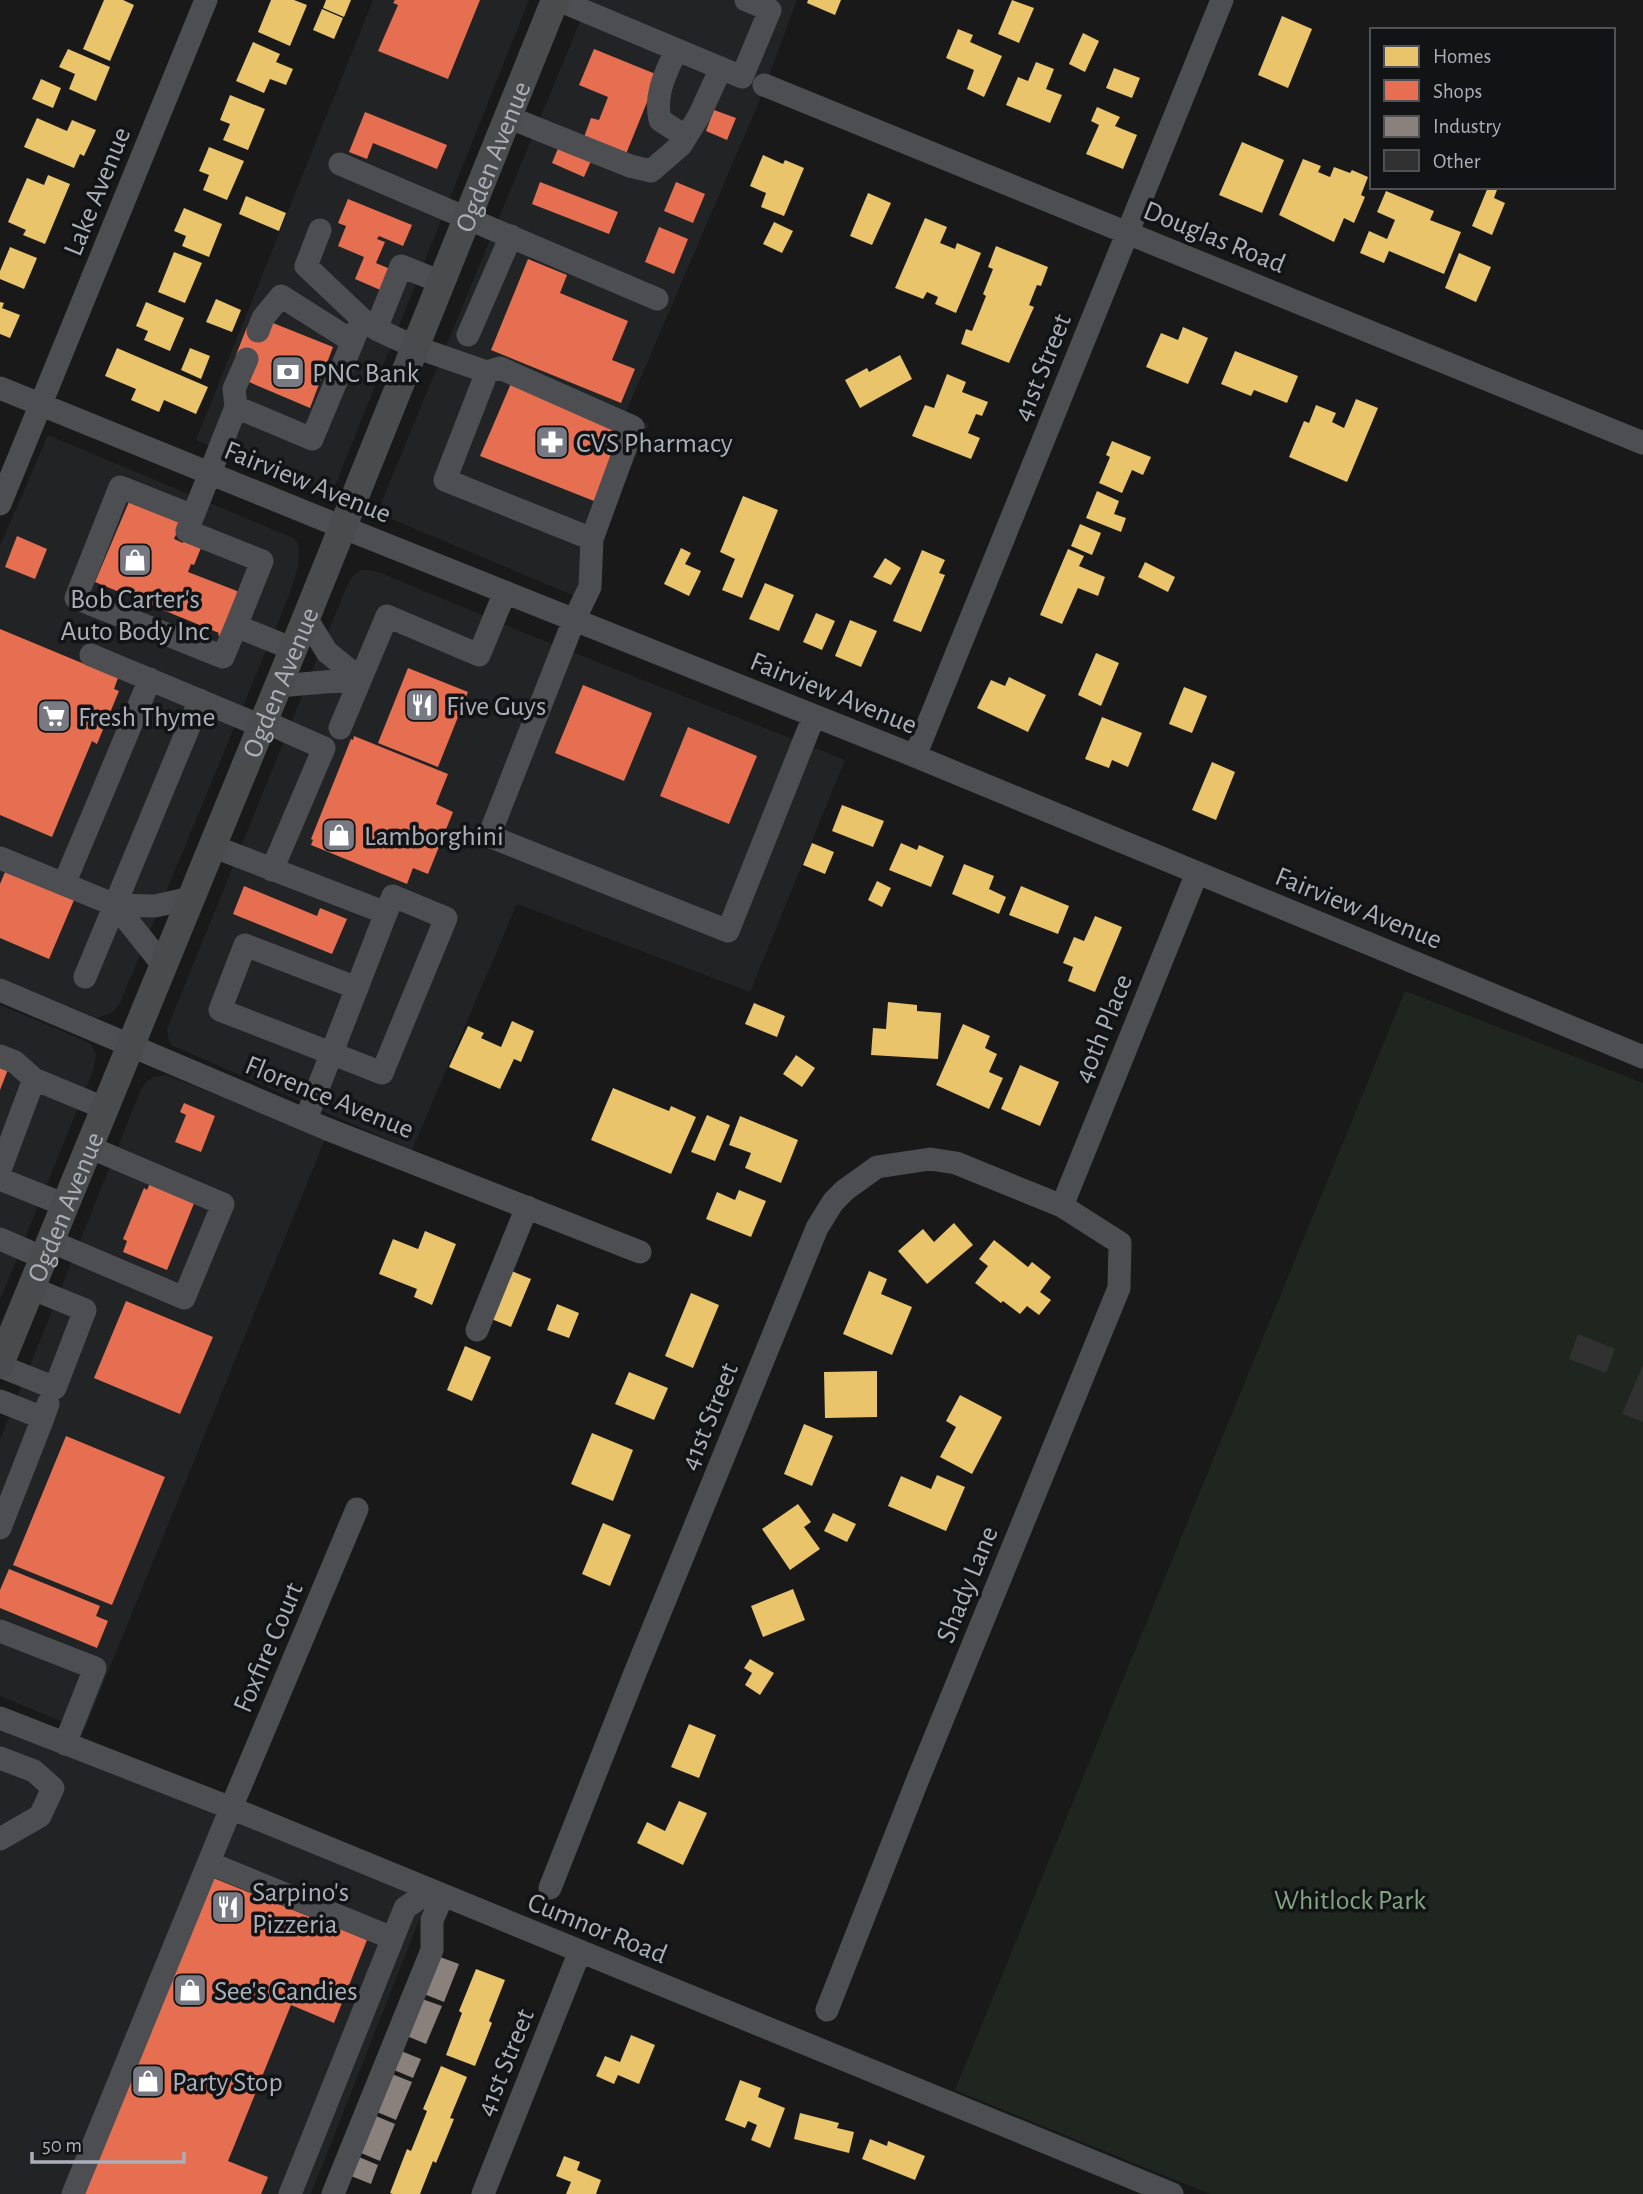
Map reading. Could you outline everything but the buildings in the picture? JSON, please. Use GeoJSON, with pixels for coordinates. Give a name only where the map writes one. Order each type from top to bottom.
{"type":"FeatureCollection","features":[{"type":"Feature","properties":{"kind":"main road","name":"Ogden Avenue"},"geometry":{"type":"LineString","coordinates":[[0,1365],[7,1326],[31,1288],[556,0]]}},
{"type":"Feature","properties":{"kind":"street","name":"Lake Avenue"},"geometry":{"type":"LineString","coordinates":[[0,505],[206,0]]}},
{"type":"Feature","properties":{"kind":"street","name":"Douglas Road"},"geometry":{"type":"LineString","coordinates":[[556,0],[1643,443]]}},
{"type":"Feature","properties":{"kind":"street"},"geometry":{"type":"LineString","coordinates":[[746,0],[770,10],[753,81]]}},
{"type":"Feature","properties":{"kind":"street","name":"41st Street"},"geometry":{"type":"LineString","coordinates":[[915,756],[1222,0]]}},
{"type":"Feature","properties":{"kind":"street"},"geometry":{"type":"LineString","coordinates":[[676,50],[660,85],[657,108],[660,120],[686,137]]}},
{"type":"Feature","properties":{"kind":"street"},"geometry":{"type":"LineString","coordinates":[[508,117],[629,166],[651,170],[681,145],[699,116],[721,68]]}},
{"type":"Feature","properties":{"kind":"street"},"geometry":{"type":"LineString","coordinates":[[340,164],[657,299]]}},
{"type":"Feature","properties":{"kind":"street"},"geometry":{"type":"LineString","coordinates":[[320,230],[306,266],[369,324],[415,347],[487,373],[500,368],[633,427],[592,539],[590,587],[574,620],[489,836],[728,931],[814,716]]}},
{"type":"Feature","properties":{"kind":"street"},"geometry":{"type":"LineString","coordinates":[[468,335],[511,236]]}},
{"type":"Feature","properties":{"kind":"street"},"geometry":{"type":"LineString","coordinates":[[236,407],[312,439],[352,341],[369,324],[401,266],[441,282]]}},
{"type":"Feature","properties":{"kind":"street"},"geometry":{"type":"LineString","coordinates":[[258,331],[263,318],[281,296],[352,341]]}},
{"type":"Feature","properties":{"kind":"street"},"geometry":{"type":"LineString","coordinates":[[193,516],[120,487],[76,598],[223,657],[262,561],[187,531],[210,474],[236,407],[234,389],[247,359]]}},
{"type":"Feature","properties":{"kind":"street"},"geometry":{"type":"LineString","coordinates":[[487,373],[445,480],[592,539]]}},
{"type":"Feature","properties":{"kind":"street","name":"Fairview Avenue"},"geometry":{"type":"LineString","coordinates":[[0,388],[915,756],[1643,1057]]}},
{"type":"Feature","properties":{"kind":"street"},"geometry":{"type":"LineString","coordinates":[[340,728],[387,616],[479,655],[505,592]]}},
{"type":"Feature","properties":{"kind":"street"},"geometry":{"type":"LineString","coordinates":[[306,618],[327,652],[360,679]]}},
{"type":"Feature","properties":{"kind":"street"},"geometry":{"type":"LineString","coordinates":[[236,626],[293,649]]}},
{"type":"Feature","properties":{"kind":"street"},"geometry":{"type":"LineString","coordinates":[[91,655],[324,748],[272,870]]}},
{"type":"Feature","properties":{"kind":"street"},"geometry":{"type":"LineString","coordinates":[[64,884],[149,679]]}},
{"type":"Feature","properties":{"kind":"street"},"geometry":{"type":"LineString","coordinates":[[278,686],[360,679]]}},
{"type":"Feature","properties":{"kind":"street"},"geometry":{"type":"LineString","coordinates":[[85,976],[200,700]]}},
{"type":"Feature","properties":{"kind":"street"},"geometry":{"type":"LineString","coordinates":[[212,846],[386,913]]}},
{"type":"Feature","properties":{"kind":"street"},"geometry":{"type":"LineString","coordinates":[[0,858],[114,905],[155,906],[191,898]]}},
{"type":"Feature","properties":{"kind":"street","name":"40th Place"},"geometry":{"type":"LineString","coordinates":[[1062,1206],[1197,873]]}},
{"type":"Feature","properties":{"kind":"street"},"geometry":{"type":"LineString","coordinates":[[306,1119],[331,1054],[357,988],[386,913],[393,896],[446,918],[382,1073],[331,1054],[220,1010],[245,945],[357,988]]}},
{"type":"Feature","properties":{"kind":"street"},"geometry":{"type":"LineString","coordinates":[[114,905],[163,965]]}},
{"type":"Feature","properties":{"kind":"street","name":"Florence Avenue"},"geometry":{"type":"LineString","coordinates":[[0,990],[306,1119],[640,1252]]}},
{"type":"Feature","properties":{"kind":"street"},"geometry":{"type":"LineString","coordinates":[[0,1056],[15,1062],[34,1079],[104,1108]]}},
{"type":"Feature","properties":{"kind":"street"},"geometry":{"type":"LineString","coordinates":[[0,1170],[34,1079]]}},
{"type":"Feature","properties":{"kind":"street"},"geometry":{"type":"LineString","coordinates":[[0,1239],[47,1249],[184,1298],[223,1204],[89,1147]]}},
{"type":"Feature","properties":{"kind":"street","name":"41st Street"},"geometry":{"type":"LineString","coordinates":[[550,1888],[808,1249],[833,1202],[877,1167],[930,1159],[956,1163],[1062,1206]]}},
{"type":"Feature","properties":{"kind":"street"},"geometry":{"type":"LineString","coordinates":[[0,1179],[65,1205]]}},
{"type":"Feature","properties":{"kind":"street","name":"Shady Lane"},"geometry":{"type":"LineString","coordinates":[[827,2010],[918,1779],[1119,1288],[1120,1243],[1062,1206]]}},
{"type":"Feature","properties":{"kind":"street"},"geometry":{"type":"LineString","coordinates":[[477,1330],[527,1207]]}},
{"type":"Feature","properties":{"kind":"street"},"geometry":{"type":"LineString","coordinates":[[0,1528],[85,1310],[31,1288]]}},
{"type":"Feature","properties":{"kind":"street"},"geometry":{"type":"LineString","coordinates":[[0,1365],[54,1388]]}},
{"type":"Feature","properties":{"kind":"street"},"geometry":{"type":"LineString","coordinates":[[0,1401],[43,1418]]}},
{"type":"Feature","properties":{"kind":"street","name":"Foxfire Court"},"geometry":{"type":"LineString","coordinates":[[73,2194],[357,1509]]}},
{"type":"Feature","properties":{"kind":"street"},"geometry":{"type":"LineString","coordinates":[[0,1631],[95,1668],[65,1744]]}},
{"type":"Feature","properties":{"kind":"street","name":"Cumnor Road"},"geometry":{"type":"LineString","coordinates":[[0,1718],[231,1808],[1172,2194]]}},
{"type":"Feature","properties":{"kind":"street"},"geometry":{"type":"LineString","coordinates":[[0,1758],[34,1772],[54,1788],[40,1816],[0,1839]]}},
{"type":"Feature","properties":{"kind":"street"},"geometry":{"type":"LineString","coordinates":[[209,1863],[392,1938]]}},
{"type":"Feature","properties":{"kind":"street"},"geometry":{"type":"LineString","coordinates":[[290,2194],[405,1908],[437,1893]]}},
{"type":"Feature","properties":{"kind":"street"},"geometry":{"type":"LineString","coordinates":[[334,2194],[432,1950],[432,1920],[437,1893]]}},
{"type":"Feature","properties":{"kind":"street","name":"41st Street"},"geometry":{"type":"LineString","coordinates":[[483,2194],[580,1951]]}},
{"type":"Feature","properties":{"kind":"shaded area"},"geometry":{"type":"Polygon","coordinates":[[[373,0],[529,0],[331,496],[196,440],[373,0]]]}},
{"type":"Feature","properties":{"kind":"shaded area"},"geometry":{"type":"Polygon","coordinates":[[[589,0],[797,0],[759,102],[626,412],[649,424],[577,597],[377,513],[589,0]]]}},
{"type":"Feature","properties":{"kind":"shaded area"},"geometry":{"type":"Polygon","coordinates":[[[48,435],[293,538],[298,543],[299,553],[290,593],[120,1003],[113,1012],[97,1018],[0,978],[0,546],[48,435]]]}},
{"type":"Feature","properties":{"kind":"shaded area"},"geometry":{"type":"Polygon","coordinates":[[[360,570],[381,573],[845,760],[750,992],[517,904],[412,1150],[173,1046],[169,1042],[167,1029],[346,588],[360,570]]]}},
{"type":"Feature","properties":{"kind":"shaded area"},"geometry":{"type":"Polygon","coordinates":[[[0,1005],[91,1044],[96,1054],[94,1068],[0,1300],[0,1005]]]}},
{"type":"Feature","properties":{"kind":"shaded area"},"geometry":{"type":"Polygon","coordinates":[[[166,1075],[326,1137],[84,1731],[0,1696],[0,1440],[141,1089],[154,1077],[166,1075]]]}},
{"type":"Feature","properties":{"kind":"shaded area"},"geometry":{"type":"Polygon","coordinates":[[[0,1715],[431,1890],[311,2194],[0,2194],[0,1715]]]}},
{"type":"Feature","properties":{"kind":"green space","name":"Whitlock Park"},"geometry":{"type":"Polygon","coordinates":[[[1405,991],[1643,1083],[1643,2194],[1210,2194],[955,2090],[1405,991]]]}},
{"type":"Feature","properties":{"kind":"place","name":"PNC Bank"},"geometry":{"type":"Point","coordinates":[288,372]}},
{"type":"Feature","properties":{"kind":"place","name":"CVS Pharmacy"},"geometry":{"type":"Point","coordinates":[552,442]}},
{"type":"Feature","properties":{"kind":"place","name":"Bob Carter's Auto Body Inc"},"geometry":{"type":"Point","coordinates":[135,560]}},
{"type":"Feature","properties":{"kind":"place","name":"Five Guys"},"geometry":{"type":"Point","coordinates":[422,705]}},
{"type":"Feature","properties":{"kind":"place","name":"Fresh Thyme"},"geometry":{"type":"Point","coordinates":[54,716]}},
{"type":"Feature","properties":{"kind":"place","name":"Lamborghini"},"geometry":{"type":"Point","coordinates":[339,835]}},
{"type":"Feature","properties":{"kind":"place","name":"Sarpino's Pizzeria"},"geometry":{"type":"Point","coordinates":[228,1907]}},
{"type":"Feature","properties":{"kind":"place","name":"See's Candies"},"geometry":{"type":"Point","coordinates":[190,1990]}},
{"type":"Feature","properties":{"kind":"place","name":"Party Stop"},"geometry":{"type":"Point","coordinates":[148,2081]}}]}
